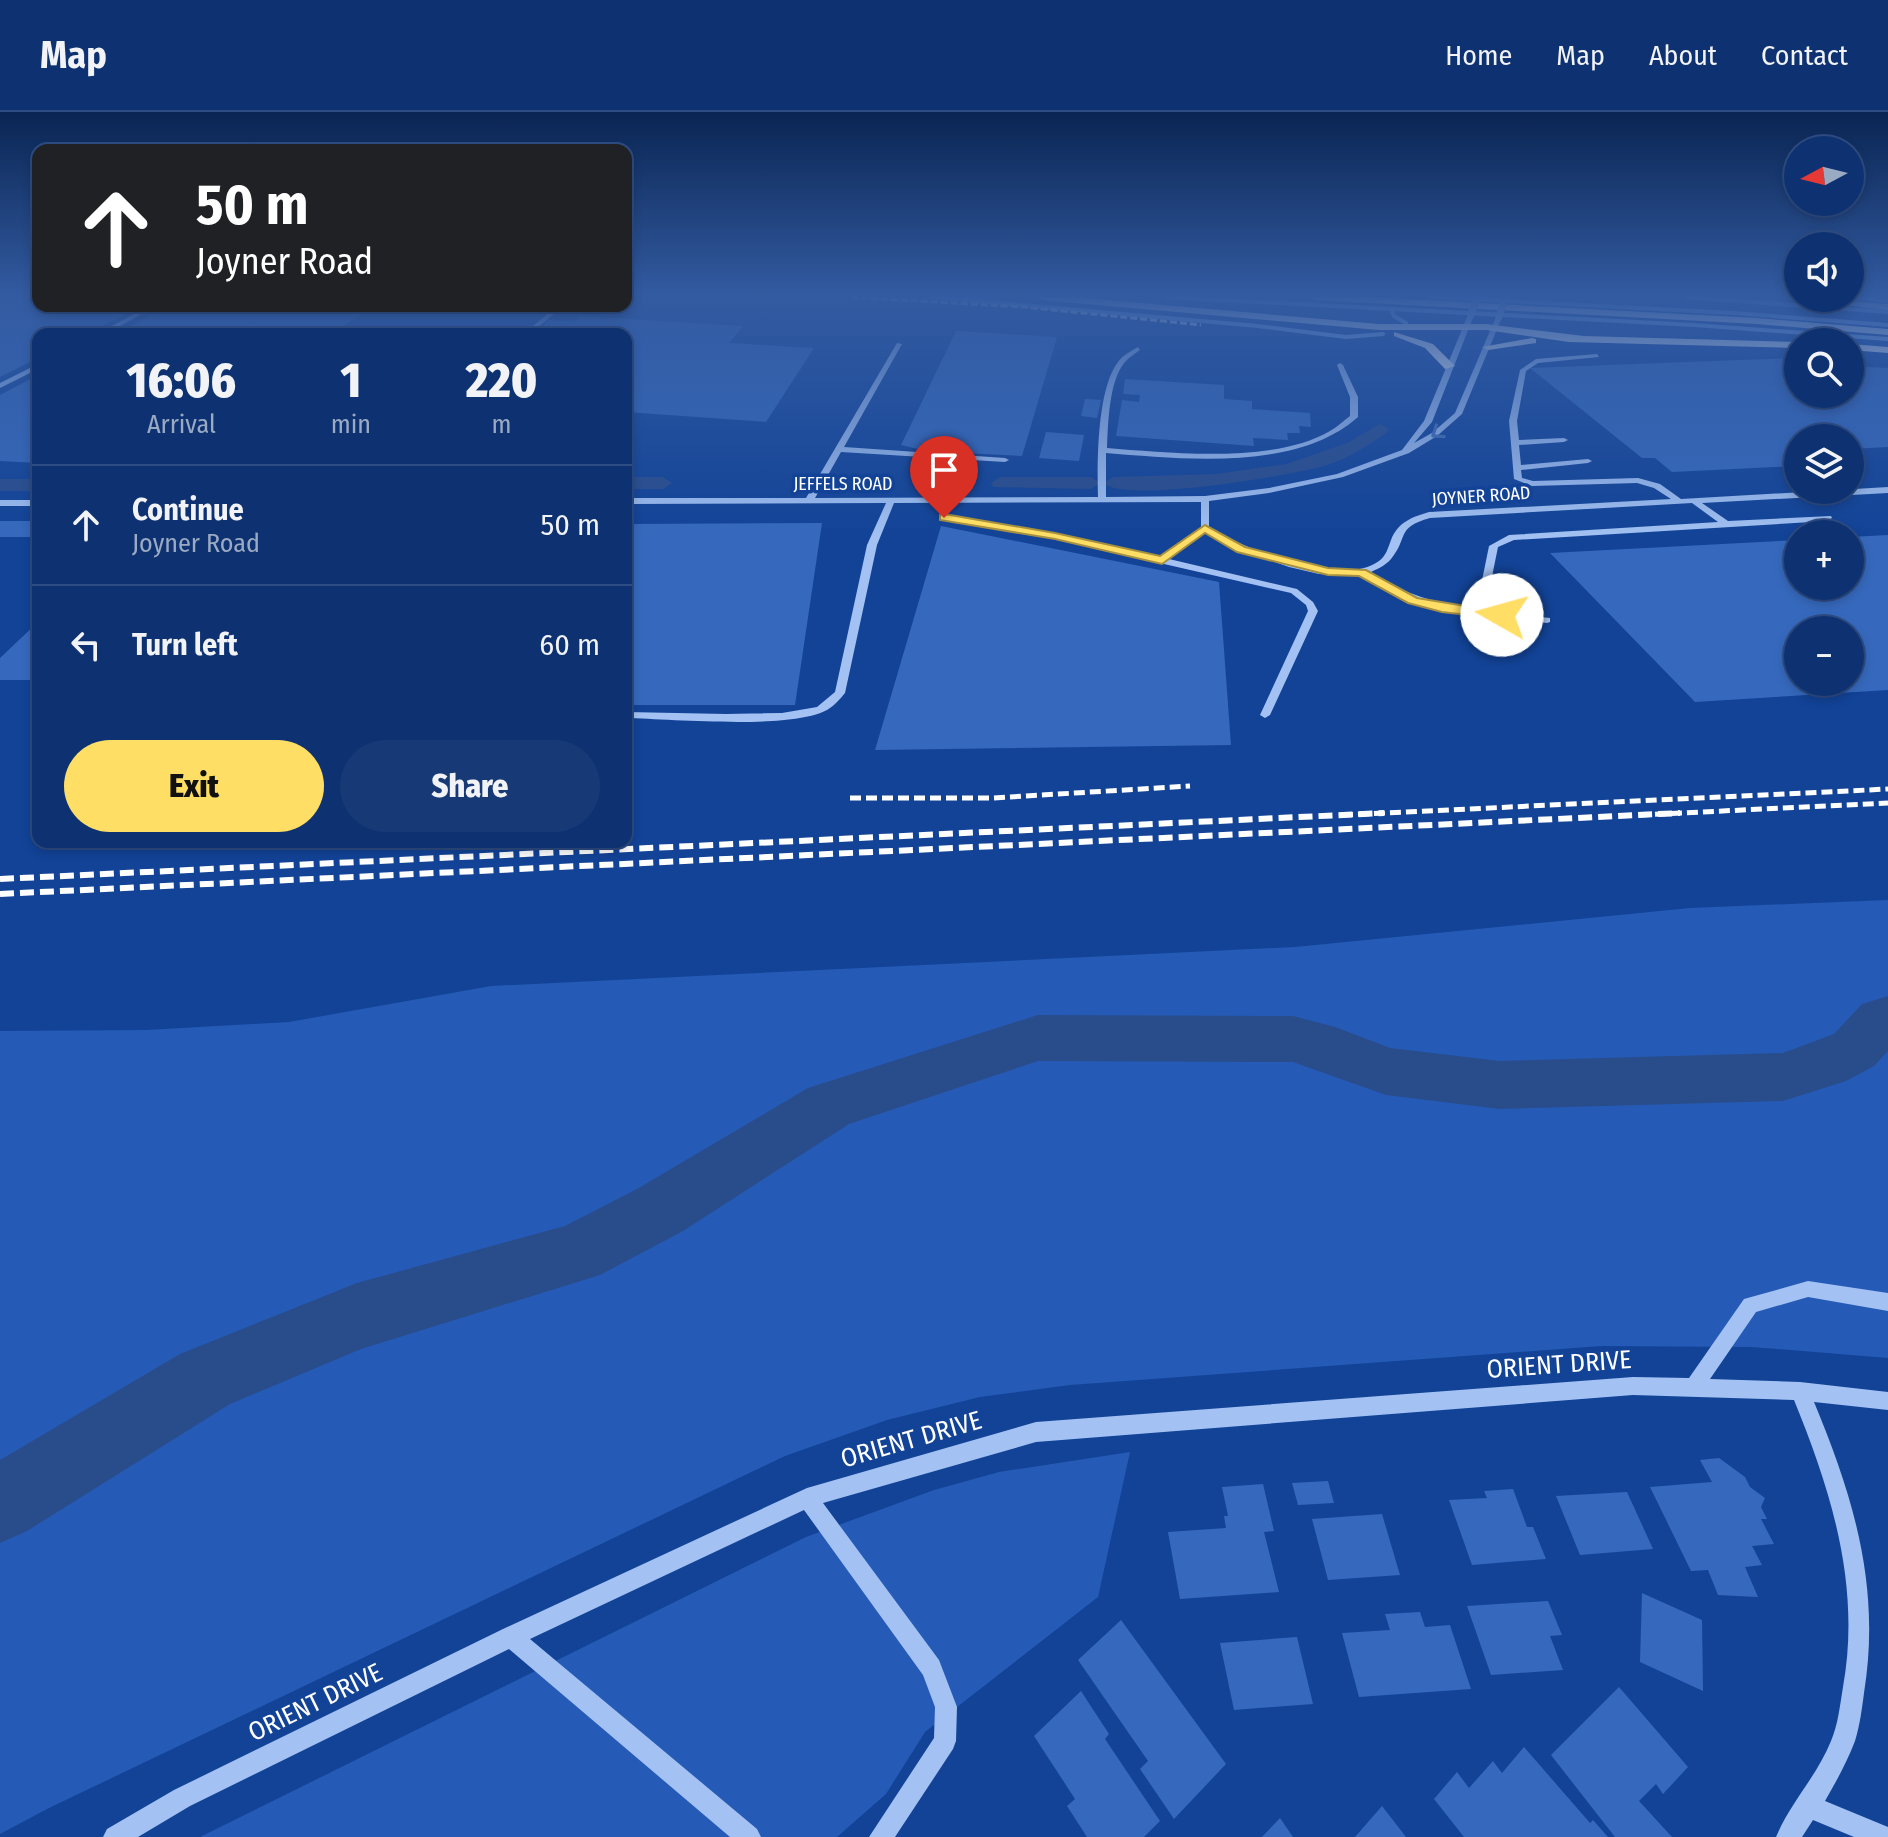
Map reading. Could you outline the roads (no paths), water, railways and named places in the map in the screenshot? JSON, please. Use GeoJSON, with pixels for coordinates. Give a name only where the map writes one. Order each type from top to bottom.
{"type":"FeatureCollection","features":[{"type":"Feature","properties":{"kind":"street"},"geometry":{"type":"LineString","coordinates":[[809,500],[880,378]]}},
{"type":"Feature","properties":{"kind":"street"},"geometry":{"type":"LineString","coordinates":[[1102,501],[1102,450],[1114,378]]}},
{"type":"Feature","properties":{"kind":"street"},"geometry":{"type":"LineString","coordinates":[[1102,450],[1230,456],[1301,444],[1346,425],[1354,417],[1354,397],[1345,378]]}},
{"type":"Feature","properties":{"kind":"street"},"geometry":{"type":"LineString","coordinates":[[1404,450],[1428,422],[1445,378]]}},
{"type":"Feature","properties":{"kind":"street"},"geometry":{"type":"LineString","coordinates":[[1205,528],[1205,499],[1300,486],[1362,469],[1431,437],[1458,414],[1472,378]]}},
{"type":"Feature","properties":{"kind":"street"},"geometry":{"type":"LineString","coordinates":[[1520,378],[1513,421],[1518,479],[1527,483],[1638,480],[1657,486],[1678,500]]}},
{"type":"Feature","properties":{"kind":"street"},"geometry":{"type":"LineString","coordinates":[[1514,443],[1564,440]]}},
{"type":"Feature","properties":{"kind":"street"},"geometry":{"type":"LineString","coordinates":[[838,449],[1005,460]]}},
{"type":"Feature","properties":{"kind":"street"},"geometry":{"type":"LineString","coordinates":[[1516,468],[1588,461]]}},
{"type":"Feature","properties":{"kind":"street","name":"JOYNER ROAD"},"geometry":{"type":"LineString","coordinates":[[1362,573],[1379,566],[1388,557],[1401,526],[1420,517],[1888,490]]}},
{"type":"Feature","properties":{"kind":"street","name":"JEFFELS ROAD"},"geometry":{"type":"LineString","coordinates":[[632,501],[1205,499]]}},
{"type":"Feature","properties":{"kind":"street"},"geometry":{"type":"LineString","coordinates":[[632,715],[761,716],[803,714],[823,708],[840,693],[872,545],[891,500]]}},
{"type":"Feature","properties":{"kind":"street"},"geometry":{"type":"LineString","coordinates":[[1693,500],[1726,524]]}},
{"type":"Feature","properties":{"kind":"street"},"geometry":{"type":"LineString","coordinates":[[0,503],[32,503]]}},
{"type":"Feature","properties":{"kind":"street"},"geometry":{"type":"LineString","coordinates":[[944,518],[1055,536],[1284,587],[1310,604],[1313,611],[1265,715]]}},
{"type":"Feature","properties":{"kind":"street"},"geometry":{"type":"LineString","coordinates":[[1480,613],[1494,546],[1502,540],[1544,534],[1828,518]]}},
{"type":"Feature","properties":{"kind":"street"},"geometry":{"type":"LineString","coordinates":[[1162,560],[1205,528]]}},
{"type":"Feature","properties":{"kind":"street"},"geometry":{"type":"LineString","coordinates":[[1205,528],[1241,550],[1328,571],[1362,573],[1412,601],[1480,613],[1547,620]]}},
{"type":"Feature","properties":{"kind":"street"},"geometry":{"type":"LineString","coordinates":[[1693,1388],[1750,1305],[1808,1289],[1888,1302]]}},
{"type":"Feature","properties":{"kind":"street","name":"ORIENT DRIVE"},"geometry":{"type":"LineString","coordinates":[[115,1837],[182,1798],[511,1637],[807,1498],[1036,1432],[1633,1386],[1800,1391],[1888,1401]]}},
{"type":"Feature","properties":{"kind":"street"},"geometry":{"type":"LineString","coordinates":[[1788,1837],[1809,1806],[1843,1740],[1858,1674],[1861,1607],[1852,1534],[1830,1462],[1800,1391]]}},
{"type":"Feature","properties":{"kind":"street"},"geometry":{"type":"LineString","coordinates":[[807,1498],[931,1668],[946,1707],[945,1741],[881,1837]]}},
{"type":"Feature","properties":{"kind":"street"},"geometry":{"type":"LineString","coordinates":[[511,1637],[749,1837]]}},
{"type":"Feature","properties":{"kind":"street"},"geometry":{"type":"LineString","coordinates":[[1809,1806],[1882,1837]]}},
{"type":"Feature","properties":{"kind":"waterway"},"geometry":{"type":"LineString","coordinates":[[1113,483],[1216,480],[1289,470],[1354,447],[1380,429]]}},
{"type":"Feature","properties":{"kind":"waterway"},"geometry":{"type":"LineString","coordinates":[[632,483],[663,483]]}},
{"type":"Feature","properties":{"kind":"waterway"},"geometry":{"type":"LineString","coordinates":[[1000,483],[1091,483]]}},
{"type":"Feature","properties":{"kind":"waterway"},"geometry":{"type":"LineString","coordinates":[[0,485],[32,485]]}},
{"type":"Feature","properties":{"kind":"waterway"},"geometry":{"type":"LineString","coordinates":[[0,1504],[205,1379],[357,1317],[577,1253],[660,1210],[829,1106],[1038,1038],[1293,1039],[1335,1050],[1386,1071],[1500,1085],[1783,1077],[1825,1064],[1854,1050],[1882,1020],[1888,1018]]}},
{"type":"Feature","properties":{"kind":"railway"},"geometry":{"type":"LineString","coordinates":[[850,798],[993,798],[1190,786]]}},
{"type":"Feature","properties":{"kind":"railway"},"geometry":{"type":"LineString","coordinates":[[1384,813],[1888,789]]}},
{"type":"Feature","properties":{"kind":"railway"},"geometry":{"type":"LineString","coordinates":[[1639,815],[1888,803]]}},
{"type":"Feature","properties":{"kind":"railway"},"geometry":{"type":"LineString","coordinates":[[0,879],[1384,813]]}},
{"type":"Feature","properties":{"kind":"railway"},"geometry":{"type":"LineString","coordinates":[[1342,815],[1384,813]]}},
{"type":"Feature","properties":{"kind":"railway"},"geometry":{"type":"LineString","coordinates":[[0,894],[1680,813]]}}]}
